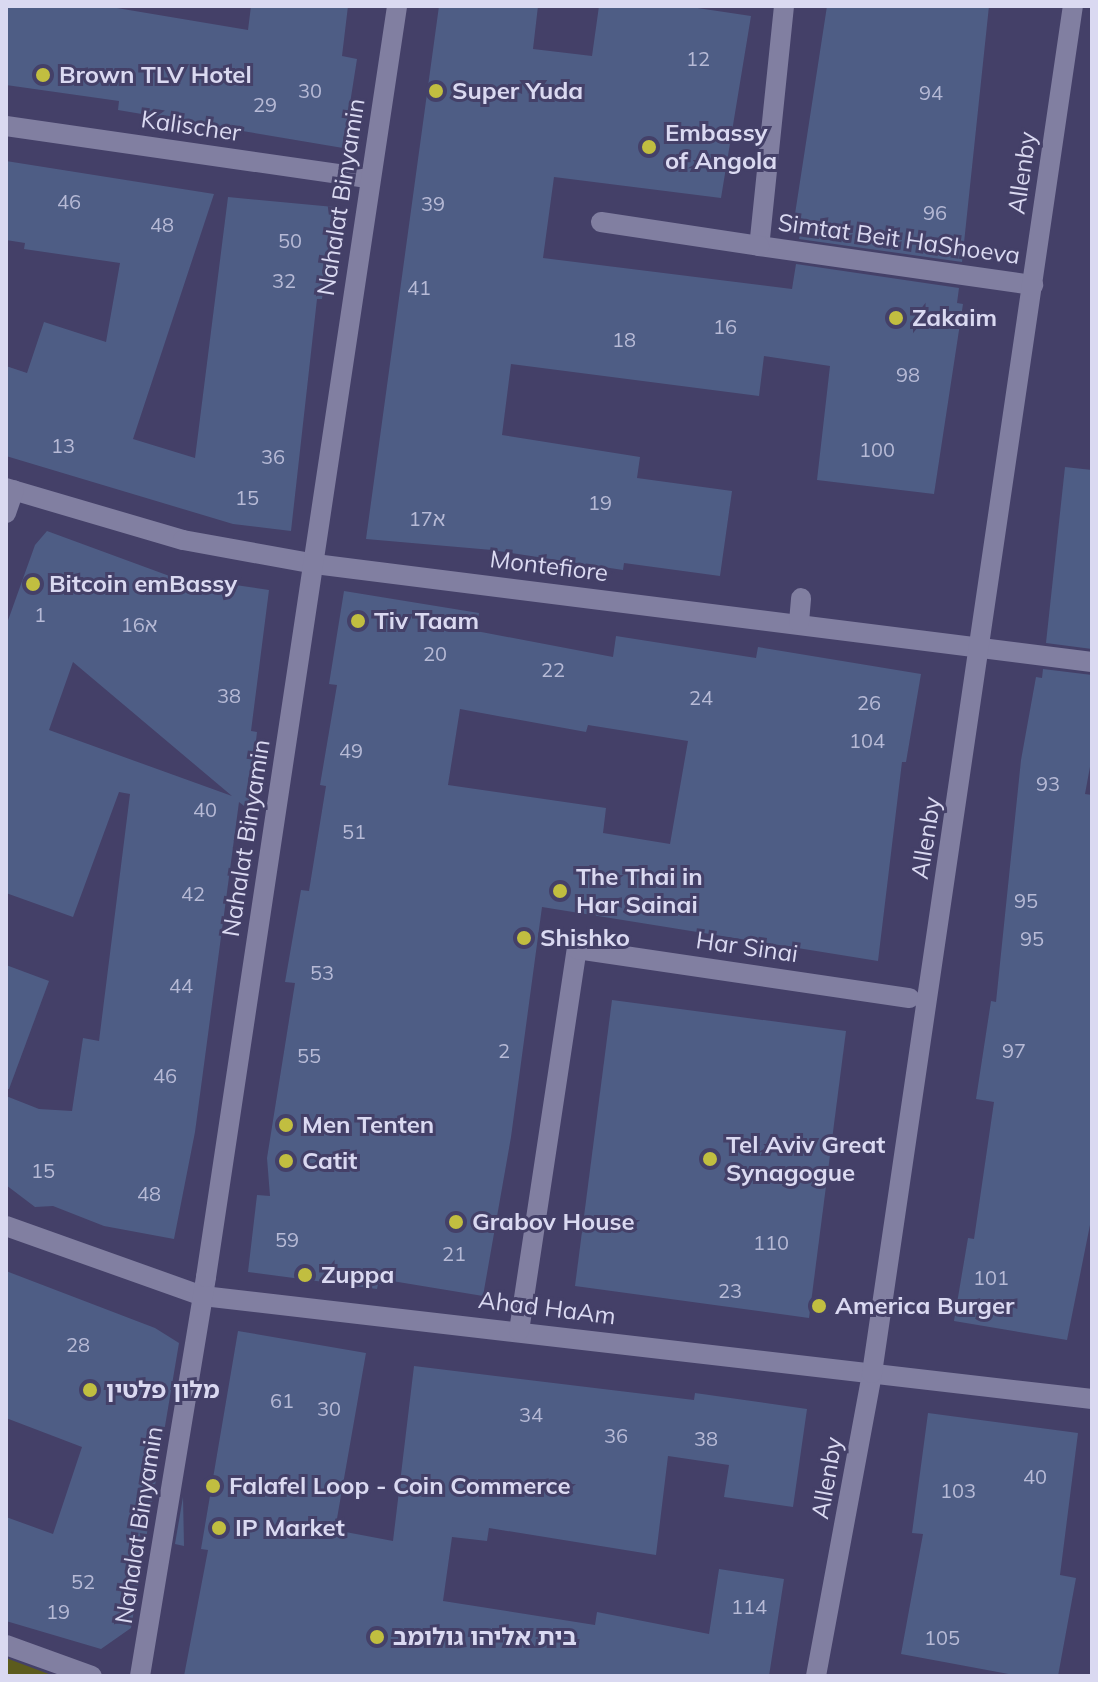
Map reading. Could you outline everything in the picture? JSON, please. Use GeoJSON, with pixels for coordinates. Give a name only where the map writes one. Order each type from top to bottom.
{"type":"FeatureCollection","features":[{"type":"Feature","properties":{"kind":"street","name":"Nahalat Binyamin"},"geometry":{"type":"LineString","coordinates":[[140,1676],[203,1296],[397,6]]}},
{"type":"Feature","properties":{"kind":"street","name":"Simtat Beit HaShoeva"},"geometry":{"type":"LineString","coordinates":[[759,246],[784,6]]}},
{"type":"Feature","properties":{"kind":"street","name":"Allenby"},"geometry":{"type":"LineString","coordinates":[[816,1676],[872,1373],[1073,6]]}},
{"type":"Feature","properties":{"kind":"street","name":"Kalischer"},"geometry":{"type":"LineString","coordinates":[[6,126],[369,178]]}},
{"type":"Feature","properties":{"kind":"street","name":"Simtat Beit HaShoeva"},"geometry":{"type":"LineString","coordinates":[[601,222],[1033,285]]}},
{"type":"Feature","properties":{"kind":"street","name":"Montefiore"},"geometry":{"type":"LineString","coordinates":[[10,489],[183,540],[315,564],[799,622],[1092,662]]}},
{"type":"Feature","properties":{"kind":"street"},"geometry":{"type":"LineString","coordinates":[[6,513],[10,489]]}},
{"type":"Feature","properties":{"kind":"street"},"geometry":{"type":"LineString","coordinates":[[799,622],[801,598]]}},
{"type":"Feature","properties":{"kind":"street","name":"Har Sinai"},"geometry":{"type":"LineString","coordinates":[[519,1331],[577,949],[909,998]]}},
{"type":"Feature","properties":{"kind":"street","name":"Ahad HaAm"},"geometry":{"type":"LineString","coordinates":[[6,1226],[203,1296],[1092,1399]]}},
{"type":"Feature","properties":{"kind":"street"},"geometry":{"type":"LineString","coordinates":[[6,1645],[92,1676]]}},
{"type":"Feature","properties":{"kind":"shaded area"},"geometry":{"type":"Polygon","coordinates":[[[6,1658],[54,1676],[6,1676],[6,1658]]]}},
{"type":"Feature","properties":{"kind":"building"},"geometry":{"type":"Polygon","coordinates":[[[6,6],[105,6],[248,30],[251,6],[348,6],[342,56],[357,59],[343,148],[118,110],[119,101],[6,85],[6,6]]]}},
{"type":"Feature","properties":{"kind":"building"},"geometry":{"type":"Polygon","coordinates":[[[439,6],[538,6],[533,49],[592,56],[599,6],[684,6],[751,16],[721,198],[554,177],[543,258],[792,289],[796,264],[959,288],[957,303],[963,304],[934,494],[817,480],[830,366],[764,356],[759,396],[511,364],[502,435],[640,457],[637,478],[732,491],[720,576],[624,563],[623,570],[492,550],[366,539],[439,6]]]}},
{"type":"Feature","properties":{"kind":"building"},"geometry":{"type":"Polygon","coordinates":[[[827,6],[989,6],[962,262],[799,239],[801,228],[793,227],[827,6]]]}},
{"type":"Feature","properties":{"kind":"building"},"geometry":{"type":"Polygon","coordinates":[[[6,161],[214,194],[133,439],[195,458],[228,197],[334,207],[322,299],[317,299],[291,531],[233,524],[6,456],[6,366],[27,373],[44,322],[106,342],[120,263],[24,249],[25,243],[6,240],[6,161]]]}},
{"type":"Feature","properties":{"kind":"building"},"geometry":{"type":"Polygon","coordinates":[[[1065,467],[1092,470],[1092,649],[1046,643],[1065,467]]]}},
{"type":"Feature","properties":{"kind":"building"},"geometry":{"type":"Polygon","coordinates":[[[47,531],[213,592],[215,582],[269,590],[251,731],[257,732],[248,809],[239,802],[195,1132],[174,1239],[104,1226],[53,1206],[35,1207],[6,1185],[6,1096],[39,1109],[72,1111],[83,1038],[99,1041],[130,794],[119,792],[73,917],[6,893],[6,626],[35,545],[47,531]],[[73,662],[49,730],[232,796],[73,662]]]}},
{"type":"Feature","properties":{"kind":"building"},"geometry":{"type":"Polygon","coordinates":[[[344,591],[479,613],[476,631],[613,657],[616,636],[756,658],[758,647],[921,674],[906,762],[902,762],[878,961],[542,907],[511,1137],[483,1296],[392,1281],[391,1285],[378,1284],[377,1289],[248,1272],[257,1195],[270,1196],[267,1158],[295,983],[285,982],[301,890],[309,891],[326,786],[320,785],[337,685],[329,684],[344,591]],[[460,709],[448,785],[606,808],[603,833],[670,844],[688,741],[588,725],[586,732],[460,709]]]}},
{"type":"Feature","properties":{"kind":"building"},"geometry":{"type":"Polygon","coordinates":[[[1043,669],[1092,675],[1092,756],[1085,794],[1092,795],[1092,1215],[1067,1340],[954,1321],[968,1238],[974,1239],[994,1102],[976,1099],[991,1001],[996,1002],[1021,760],[1036,677],[1042,678],[1043,669]]]}},
{"type":"Feature","properties":{"kind":"building"},"geometry":{"type":"Polygon","coordinates":[[[6,965],[49,981],[9,1089],[6,1089],[6,965]]]}},
{"type":"Feature","properties":{"kind":"building","name":"Tel Aviv Great Synagogue"},"geometry":{"type":"Polygon","coordinates":[[[612,1000],[846,1031],[809,1318],[575,1286],[612,1000]]]}},
{"type":"Feature","properties":{"kind":"building"},"geometry":{"type":"Polygon","coordinates":[[[6,1271],[155,1328],[179,1343],[131,1628],[101,1649],[6,1621],[6,1517],[53,1534],[82,1447],[6,1418],[6,1271]]]}},
{"type":"Feature","properties":{"kind":"building"},"geometry":{"type":"Polygon","coordinates":[[[238,1331],[366,1353],[335,1530],[393,1541],[414,1366],[694,1400],[695,1393],[807,1409],[793,1507],[724,1497],[729,1465],[668,1456],[656,1555],[489,1528],[487,1541],[452,1537],[443,1601],[595,1625],[597,1612],[709,1634],[719,1569],[784,1579],[769,1676],[184,1676],[208,1550],[201,1549],[238,1331]]]}},
{"type":"Feature","properties":{"kind":"building"},"geometry":{"type":"Polygon","coordinates":[[[928,1413],[1078,1433],[1060,1575],[1076,1578],[1058,1676],[1019,1676],[901,1654],[923,1534],[912,1533],[928,1413]]]}},
{"type":"Feature","properties":{"kind":"building"},"geometry":{"type":"Polygon","coordinates":[[[183,1497],[184,1546],[175,1544],[183,1497]]]}},
{"type":"Feature","properties":{"kind":"place","name":"Brown TLV Hotel"},"geometry":{"type":"Point","coordinates":[43,75]}},
{"type":"Feature","properties":{"kind":"place","name":"Super Yuda"},"geometry":{"type":"Point","coordinates":[436,91]}},
{"type":"Feature","properties":{"kind":"place","name":"Embassy of Angola"},"geometry":{"type":"Point","coordinates":[649,147]}},
{"type":"Feature","properties":{"kind":"place","name":"Zakaim"},"geometry":{"type":"Point","coordinates":[896,318]}},
{"type":"Feature","properties":{"kind":"place","name":"Bitcoin emBassy"},"geometry":{"type":"Point","coordinates":[33,584]}},
{"type":"Feature","properties":{"kind":"place","name":"Tiv Taam"},"geometry":{"type":"Point","coordinates":[358,621]}},
{"type":"Feature","properties":{"kind":"place","name":"The Thai in Har Sainai"},"geometry":{"type":"Point","coordinates":[560,891]}},
{"type":"Feature","properties":{"kind":"place","name":"Shishko"},"geometry":{"type":"Point","coordinates":[524,938]}},
{"type":"Feature","properties":{"kind":"place","name":"Men Tenten"},"geometry":{"type":"Point","coordinates":[286,1125]}},
{"type":"Feature","properties":{"kind":"place","name":"Tel Aviv Great Synagogue"},"geometry":{"type":"Point","coordinates":[710,1159]}},
{"type":"Feature","properties":{"kind":"place","name":"Catit"},"geometry":{"type":"Point","coordinates":[286,1161]}},
{"type":"Feature","properties":{"kind":"place","name":"Grabov House"},"geometry":{"type":"Point","coordinates":[456,1222]}},
{"type":"Feature","properties":{"kind":"place","name":"Zuppa"},"geometry":{"type":"Point","coordinates":[305,1275]}},
{"type":"Feature","properties":{"kind":"place","name":"America Burger"},"geometry":{"type":"Point","coordinates":[819,1306]}},
{"type":"Feature","properties":{"kind":"place","name":"מלון פלטין"},"geometry":{"type":"Point","coordinates":[90,1390]}},
{"type":"Feature","properties":{"kind":"place","name":"Falafel Loop - Coin Commerce"},"geometry":{"type":"Point","coordinates":[213,1486]}},
{"type":"Feature","properties":{"kind":"place","name":"IP Market"},"geometry":{"type":"Point","coordinates":[219,1528]}},
{"type":"Feature","properties":{"kind":"place","name":"בית אליהו גולומב"},"geometry":{"type":"Point","coordinates":[377,1637]}}]}
